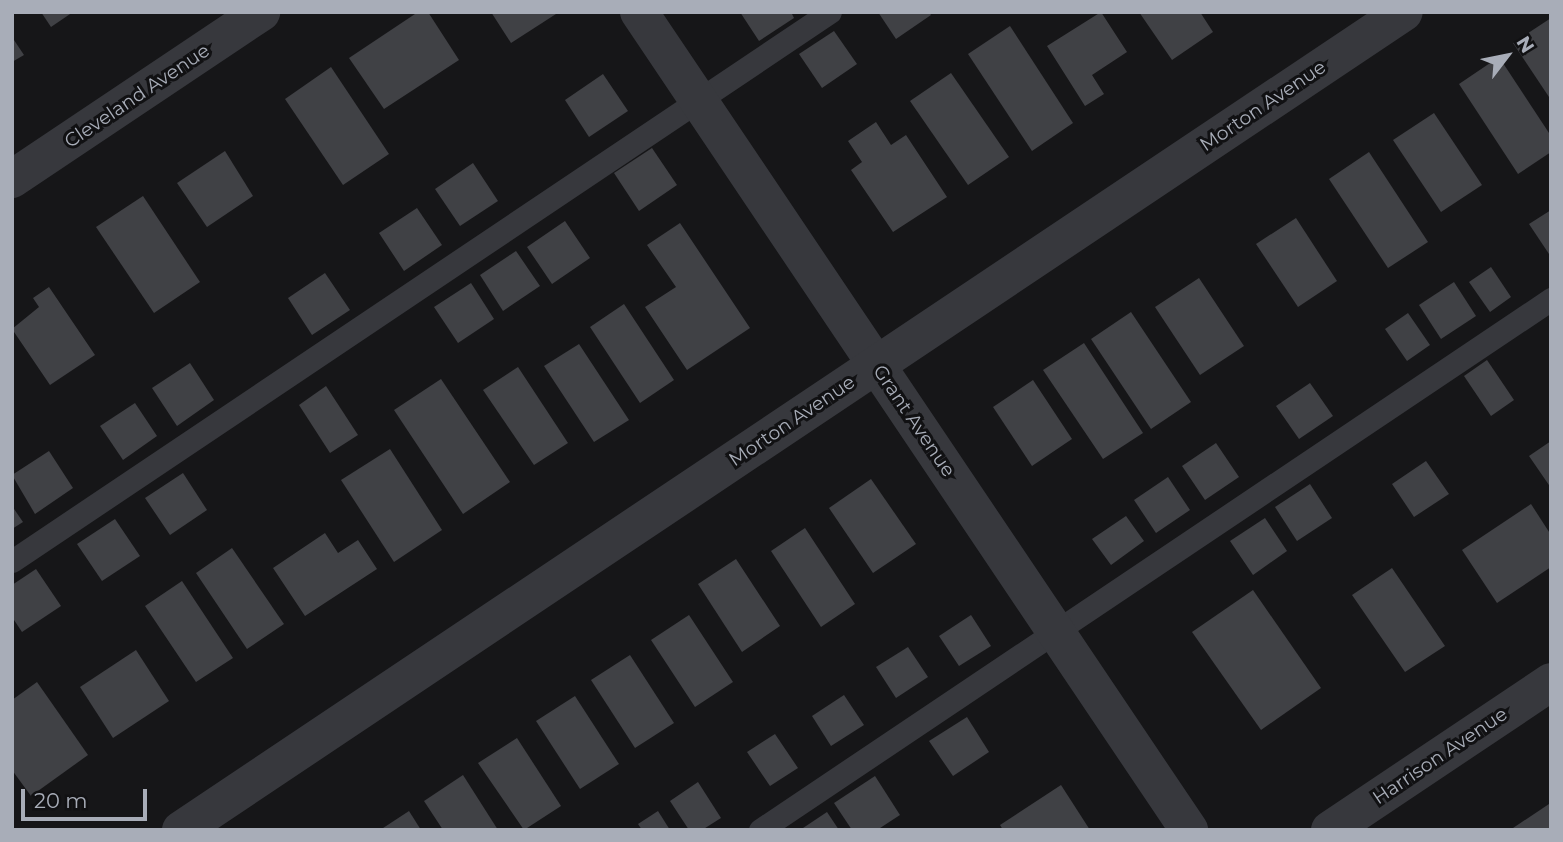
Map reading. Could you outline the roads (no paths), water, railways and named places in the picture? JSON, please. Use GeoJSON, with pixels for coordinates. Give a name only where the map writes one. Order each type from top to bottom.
{"type":"FeatureCollection","features":[{"type":"Feature","properties":{"kind":"street","name":"Cleveland Avenue"},"geometry":{"type":"LineString","coordinates":[[12,179],[261,12]]}},
{"type":"Feature","properties":{"kind":"street","name":"Grant Avenue"},"geometry":{"type":"LineString","coordinates":[[639,12],[1189,830]]}},
{"type":"Feature","properties":{"kind":"street","name":"Morton Avenue"},"geometry":{"type":"LineString","coordinates":[[181,830],[1404,12]]}},
{"type":"Feature","properties":{"kind":"street","name":"Harrison Avenue"},"geometry":{"type":"LineString","coordinates":[[1329,830],[1551,682]]}},
{"type":"Feature","properties":{"kind":"lane"},"geometry":{"type":"LineString","coordinates":[[12,561],[830,12]]}},
{"type":"Feature","properties":{"kind":"lane"},"geometry":{"type":"LineString","coordinates":[[760,830],[1551,299]]}}]}
